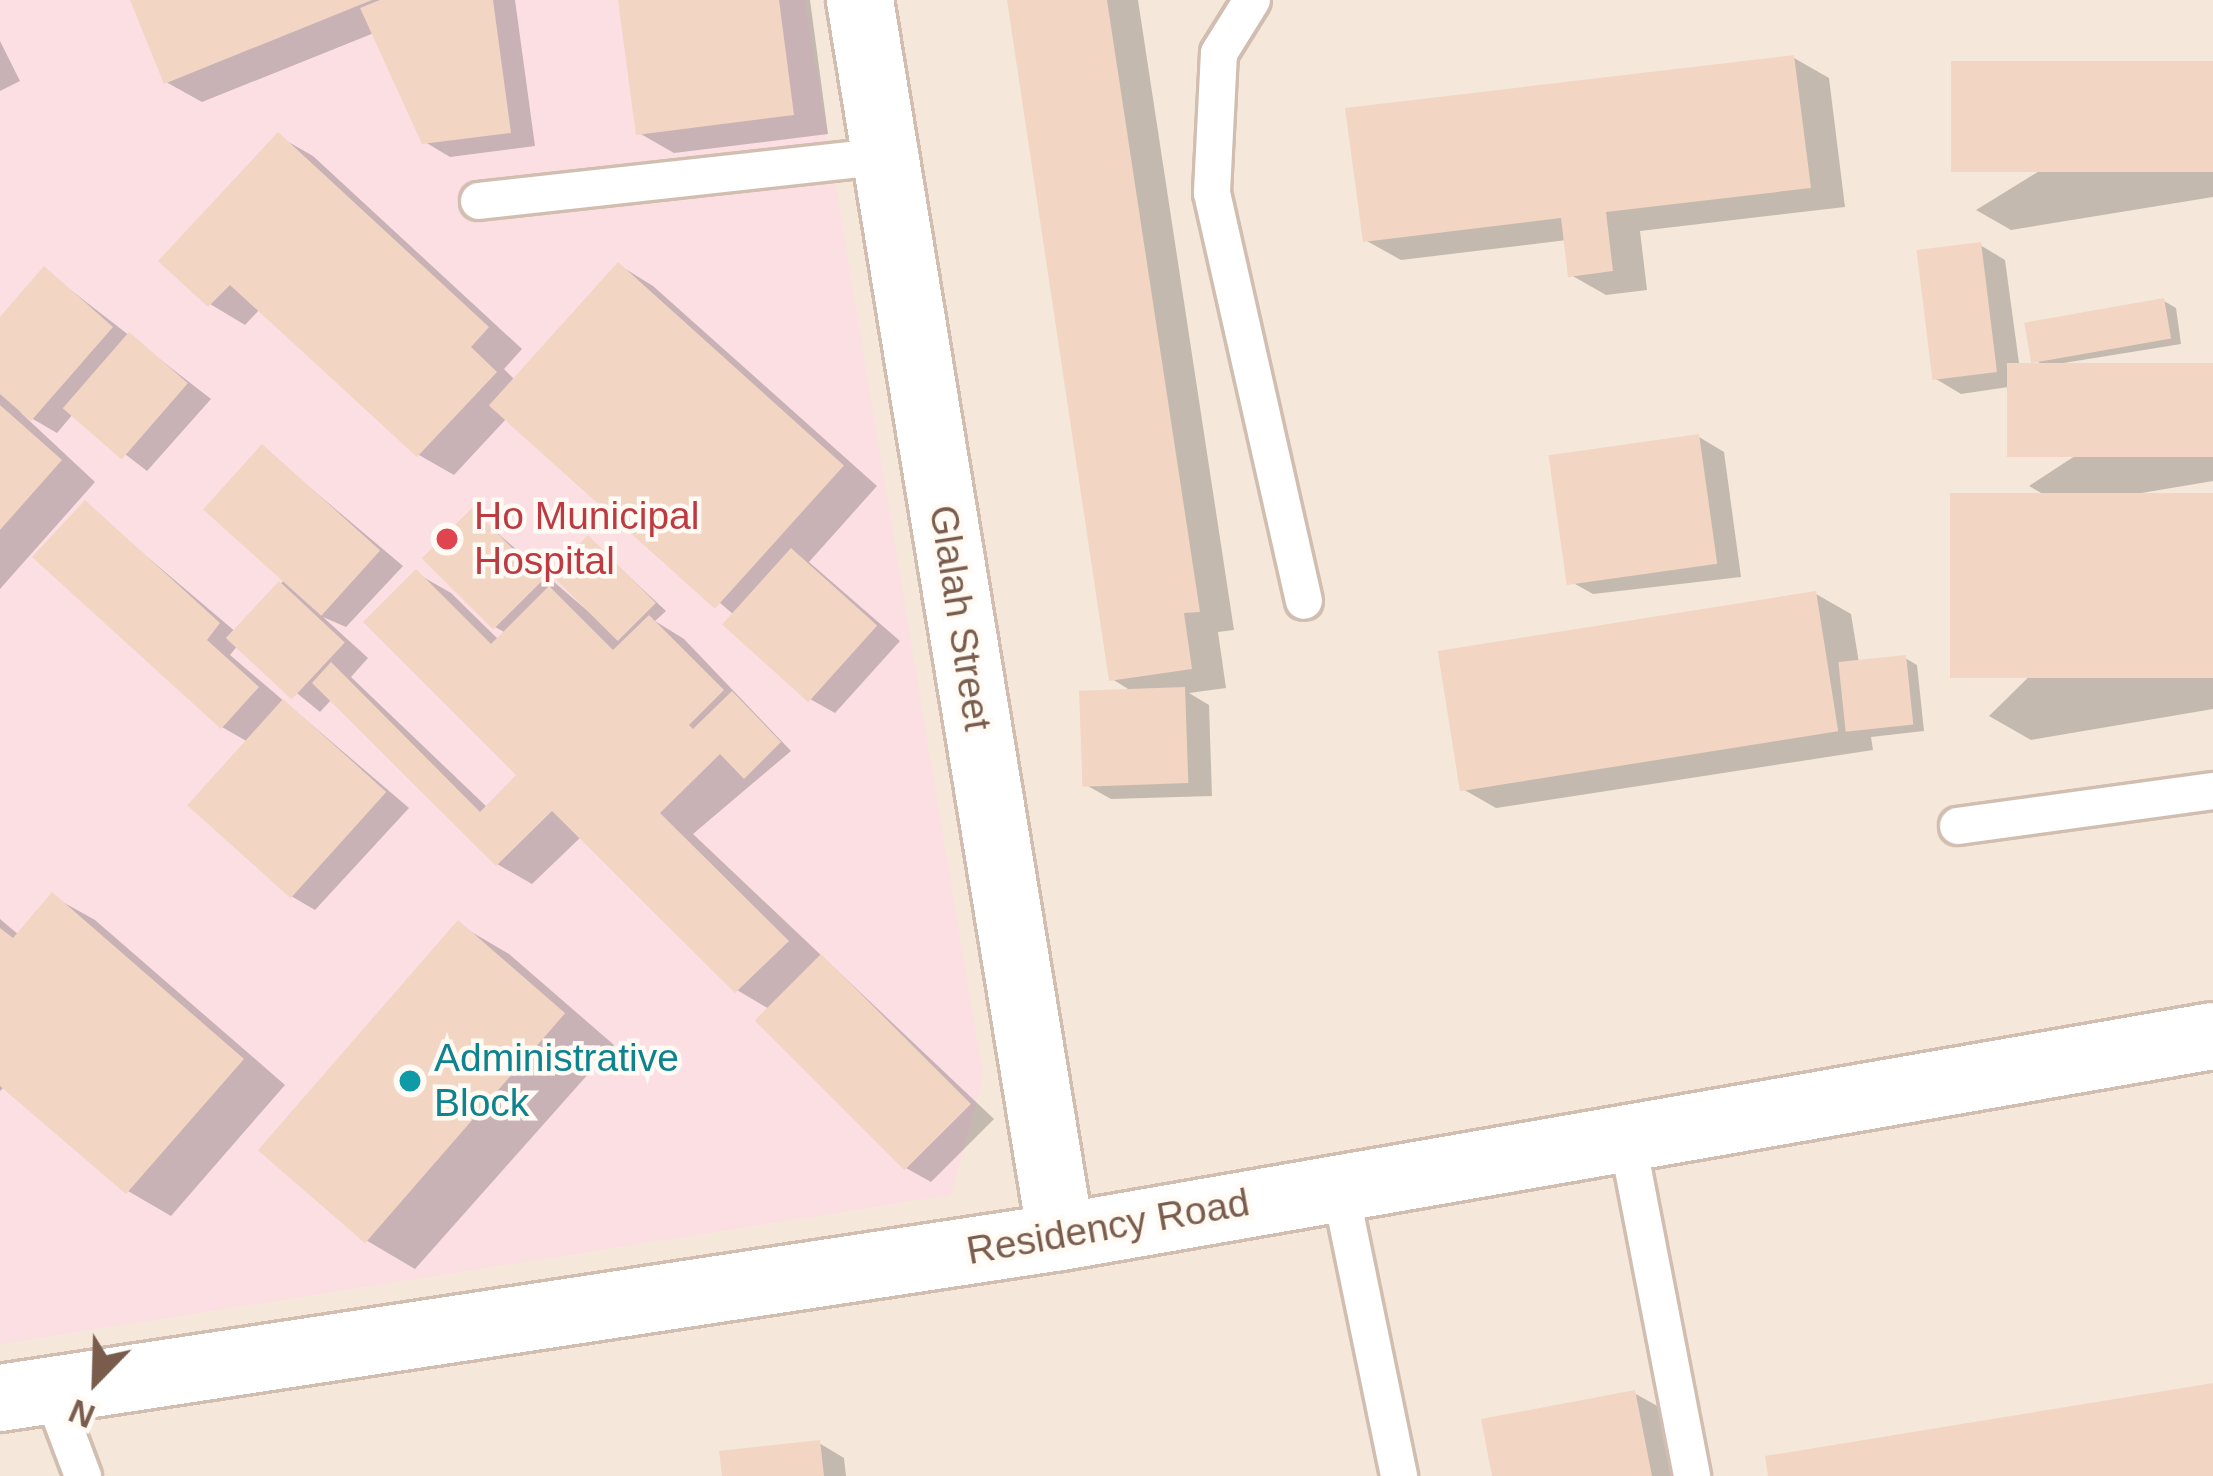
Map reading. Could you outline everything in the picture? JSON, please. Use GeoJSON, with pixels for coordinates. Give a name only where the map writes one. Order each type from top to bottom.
{"type":"FeatureCollection","features":[{"type":"Feature","properties":{"kind":"street","name":"Glalah Street"},"geometry":{"type":"LineString","coordinates":[[860,0],[1061,1237]]}},
{"type":"Feature","properties":{"kind":"street","name":"Residency Road"},"geometry":{"type":"LineString","coordinates":[[26,1395],[1061,1237],[2213,1036]]}},
{"type":"Feature","properties":{"kind":"lane"},"geometry":{"type":"LineString","coordinates":[[1252,0],[1219,53],[1212,193],[1304,601]]}},
{"type":"Feature","properties":{"kind":"lane"},"geometry":{"type":"LineString","coordinates":[[479,201],[885,156]]}},
{"type":"Feature","properties":{"kind":"lane"},"geometry":{"type":"LineString","coordinates":[[1958,826],[2213,791]]}},
{"type":"Feature","properties":{"kind":"lane"},"geometry":{"type":"LineString","coordinates":[[1627,1138],[1692,1476]]}},
{"type":"Feature","properties":{"kind":"lane"},"geometry":{"type":"LineString","coordinates":[[1340,1188],[1399,1476]]}},
{"type":"Feature","properties":{"kind":"lane"},"geometry":{"type":"LineString","coordinates":[[26,1395],[83,1476]]}},
{"type":"Feature","properties":{"kind":"shaded area"},"geometry":{"type":"Polygon","coordinates":[[[0,0],[2213,0],[2213,1476],[0,1476],[0,0]]]}},
{"type":"Feature","properties":{"kind":"shaded area","name":"Ho Municipal Hospital"},"geometry":{"type":"Polygon","coordinates":[[[0,0],[805,0],[983,1077],[951,1195],[0,1344],[0,0]]]}},
{"type":"Feature","properties":{"kind":"building"},"geometry":{"type":"Polygon","coordinates":[[[130,0],[372,0],[164,84],[130,0]]]}},
{"type":"Feature","properties":{"kind":"building"},"geometry":{"type":"Polygon","coordinates":[[[380,0],[493,0],[511,133],[422,144],[360,8],[380,0]]]}},
{"type":"Feature","properties":{"kind":"building"},"geometry":{"type":"Polygon","coordinates":[[[618,0],[779,0],[794,115],[636,135],[618,0]]]}},
{"type":"Feature","properties":{"kind":"building"},"geometry":{"type":"Polygon","coordinates":[[[1007,0],[1107,0],[1200,612],[1184,613],[1192,669],[1109,681],[1007,0]]]}},
{"type":"Feature","properties":{"kind":"building"},"geometry":{"type":"Polygon","coordinates":[[[1794,55],[1811,188],[1606,212],[1613,271],[1568,277],[1561,218],[1363,242],[1345,108],[1794,55]]]}},
{"type":"Feature","properties":{"kind":"building"},"geometry":{"type":"Polygon","coordinates":[[[1951,61],[2213,61],[2213,172],[1951,172],[1951,61]]]}},
{"type":"Feature","properties":{"kind":"building"},"geometry":{"type":"Polygon","coordinates":[[[278,132],[489,327],[471,347],[497,372],[417,457],[230,285],[208,307],[158,261],[278,132]]]}},
{"type":"Feature","properties":{"kind":"building"},"geometry":{"type":"Polygon","coordinates":[[[1981,242],[1997,372],[1932,380],[1916,250],[1981,242]]]}},
{"type":"Feature","properties":{"kind":"building"},"geometry":{"type":"Polygon","coordinates":[[[618,262],[844,465],[715,609],[489,405],[618,262]]]}},
{"type":"Feature","properties":{"kind":"building"},"geometry":{"type":"Polygon","coordinates":[[[44,266],[113,327],[31,421],[0,394],[0,317],[44,266]]]}},
{"type":"Feature","properties":{"kind":"building"},"geometry":{"type":"Polygon","coordinates":[[[2164,298],[2171,338],[2031,363],[2024,323],[2164,298]]]}},
{"type":"Feature","properties":{"kind":"building"},"geometry":{"type":"Polygon","coordinates":[[[129,332],[188,383],[122,459],[63,408],[129,332]]]}},
{"type":"Feature","properties":{"kind":"building"},"geometry":{"type":"Polygon","coordinates":[[[2007,363],[2213,363],[2213,457],[2007,457],[2007,363]]]}},
{"type":"Feature","properties":{"kind":"building"},"geometry":{"type":"Polygon","coordinates":[[[0,405],[62,460],[0,530],[0,405]]]}},
{"type":"Feature","properties":{"kind":"building"},"geometry":{"type":"Polygon","coordinates":[[[1699,434],[1717,564],[1567,585],[1548,455],[1699,434]]]}},
{"type":"Feature","properties":{"kind":"building"},"geometry":{"type":"Polygon","coordinates":[[[262,444],[380,550],[321,616],[203,509],[262,444]]]}},
{"type":"Feature","properties":{"kind":"building"},"geometry":{"type":"Polygon","coordinates":[[[1950,493],[2213,493],[2213,678],[1950,678],[1950,493]]]}},
{"type":"Feature","properties":{"kind":"building"},"geometry":{"type":"Polygon","coordinates":[[[85,500],[220,623],[207,640],[259,687],[221,729],[32,557],[85,500]]]}},
{"type":"Feature","properties":{"kind":"building"},"geometry":{"type":"Polygon","coordinates":[[[472,508],[543,579],[493,630],[422,558],[472,508]]]}},
{"type":"Feature","properties":{"kind":"building"},"geometry":{"type":"Polygon","coordinates":[[[588,535],[656,603],[618,641],[550,573],[588,535]]]}},
{"type":"Feature","properties":{"kind":"building"},"geometry":{"type":"Polygon","coordinates":[[[791,548],[877,626],[808,702],[722,625],[791,548]]]}},
{"type":"Feature","properties":{"kind":"building"},"geometry":{"type":"Polygon","coordinates":[[[416,569],[491,644],[549,586],[613,650],[649,615],[724,690],[689,725],[693,729],[732,691],[781,742],[744,779],[720,754],[660,813],[789,941],[735,993],[552,811],[496,866],[312,683],[331,662],[480,812],[516,775],[363,622],[416,569]]]}},
{"type":"Feature","properties":{"kind":"building"},"geometry":{"type":"Polygon","coordinates":[[[279,581],[345,642],[292,699],[226,638],[279,581]]]}},
{"type":"Feature","properties":{"kind":"building"},"geometry":{"type":"Polygon","coordinates":[[[1816,591],[1838,731],[1460,791],[1438,651],[1816,591]]]}},
{"type":"Feature","properties":{"kind":"building"},"geometry":{"type":"Polygon","coordinates":[[[1906,655],[1913,725],[1846,732],[1838,662],[1906,655]]]}},
{"type":"Feature","properties":{"kind":"building"},"geometry":{"type":"Polygon","coordinates":[[[1185,687],[1188,783],[1082,787],[1079,691],[1185,687]]]}},
{"type":"Feature","properties":{"kind":"building"},"geometry":{"type":"Polygon","coordinates":[[[283,699],[386,792],[291,898],[187,805],[283,699]]]}},
{"type":"Feature","properties":{"kind":"building"},"geometry":{"type":"Polygon","coordinates":[[[52,892],[244,1059],[126,1194],[0,1086],[0,928],[13,938],[52,892]]]}},
{"type":"Feature","properties":{"kind":"building","name":"Administrative Block"},"geometry":{"type":"Polygon","coordinates":[[[458,920],[565,1013],[365,1243],[258,1150],[458,920]]]}},
{"type":"Feature","properties":{"kind":"building"},"geometry":{"type":"Polygon","coordinates":[[[821,954],[971,1104],[904,1170],[755,1020],[821,954]]]}},
{"type":"Feature","properties":{"kind":"building"},"geometry":{"type":"Polygon","coordinates":[[[2213,1383],[2213,1476],[1768,1476],[1765,1456],[2213,1383]]]}},
{"type":"Feature","properties":{"kind":"building"},"geometry":{"type":"Polygon","coordinates":[[[1635,1390],[1652,1476],[1492,1476],[1481,1419],[1635,1390]]]}},
{"type":"Feature","properties":{"kind":"building"},"geometry":{"type":"Polygon","coordinates":[[[820,1440],[824,1476],[722,1476],[719,1451],[820,1440]]]}},
{"type":"Feature","properties":{"kind":"place","name":"Ho Municipal Hospital"},"geometry":{"type":"Point","coordinates":[447,539]}},
{"type":"Feature","properties":{"kind":"place","name":"Administrative Block"},"geometry":{"type":"Point","coordinates":[410,1081]}}]}
